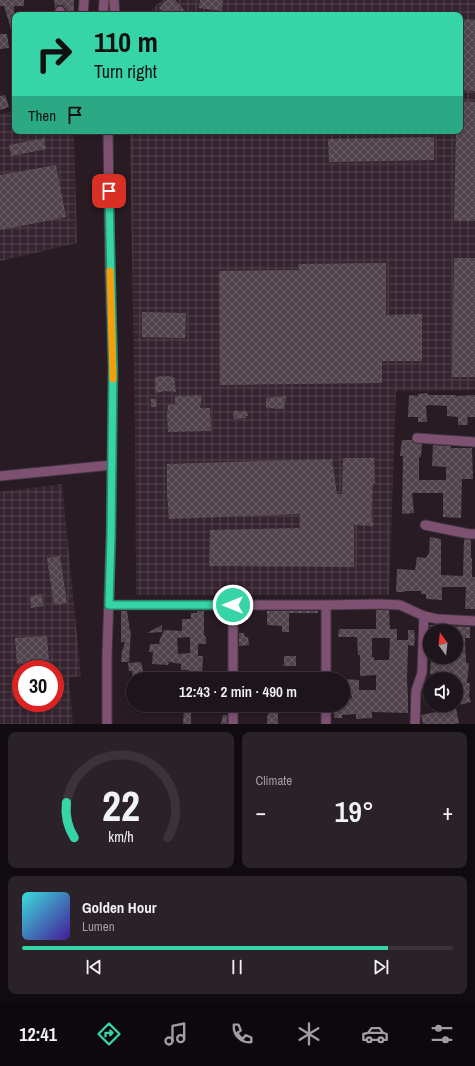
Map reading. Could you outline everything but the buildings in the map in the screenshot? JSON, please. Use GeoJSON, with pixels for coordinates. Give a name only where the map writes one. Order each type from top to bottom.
{"type":"FeatureCollection","features":[{"type":"Feature","properties":{"kind":"street"},"geometry":{"type":"LineString","coordinates":[[83,12],[84,0]]}},
{"type":"Feature","properties":{"kind":"street"},"geometry":{"type":"LineString","coordinates":[[103,12],[104,0]]}},
{"type":"Feature","properties":{"kind":"street"},"geometry":{"type":"LineString","coordinates":[[114,0],[116,12]]}},
{"type":"Feature","properties":{"kind":"street"},"geometry":{"type":"LineString","coordinates":[[107,724],[113,368],[108,134]]}},
{"type":"Feature","properties":{"kind":"street"},"geometry":{"type":"LineString","coordinates":[[417,438],[475,442]]}},
{"type":"Feature","properties":{"kind":"street"},"geometry":{"type":"LineString","coordinates":[[0,476],[112,465]]}},
{"type":"Feature","properties":{"kind":"street"},"geometry":{"type":"LineString","coordinates":[[425,526],[475,534]]}},
{"type":"Feature","properties":{"kind":"street"},"geometry":{"type":"LineString","coordinates":[[109,605],[380,604],[400,605],[424,616],[437,619],[475,621]]}},
{"type":"Feature","properties":{"kind":"street"},"geometry":{"type":"LineString","coordinates":[[233,605],[233,672]]}},
{"type":"Feature","properties":{"kind":"street"},"geometry":{"type":"LineString","coordinates":[[326,605],[326,672]]}},
{"type":"Feature","properties":{"kind":"street"},"geometry":{"type":"LineString","coordinates":[[415,724],[416,691],[422,673],[424,616]]}},
{"type":"Feature","properties":{"kind":"street"},"geometry":{"type":"LineString","coordinates":[[233,712],[233,724]]}},
{"type":"Feature","properties":{"kind":"street"},"geometry":{"type":"LineString","coordinates":[[326,712],[326,724]]}},
{"type":"Feature","properties":{"kind":"shaded area"},"geometry":{"type":"Polygon","coordinates":[[[162,0],[475,0],[475,390],[396,391],[389,595],[136,595],[130,134],[463,134],[463,12],[149,12],[162,0]]]}},
{"type":"Feature","properties":{"kind":"shaded area"},"geometry":{"type":"Polygon","coordinates":[[[12,112],[12,134],[74,134],[77,243],[0,261],[0,114],[12,112]]]}},
{"type":"Feature","properties":{"kind":"shaded area"},"geometry":{"type":"Polygon","coordinates":[[[62,484],[81,676],[69,678],[73,724],[0,724],[0,492],[62,484]]]}},
{"type":"Feature","properties":{"kind":"slow traffic"},"geometry":{"type":"LineString","coordinates":[[110,271],[113,379]]}},
{"type":"Feature","properties":{"kind":"route"},"geometry":{"type":"LineString","coordinates":[[109,191],[113,368],[109,605],[233,605]]}}]}
